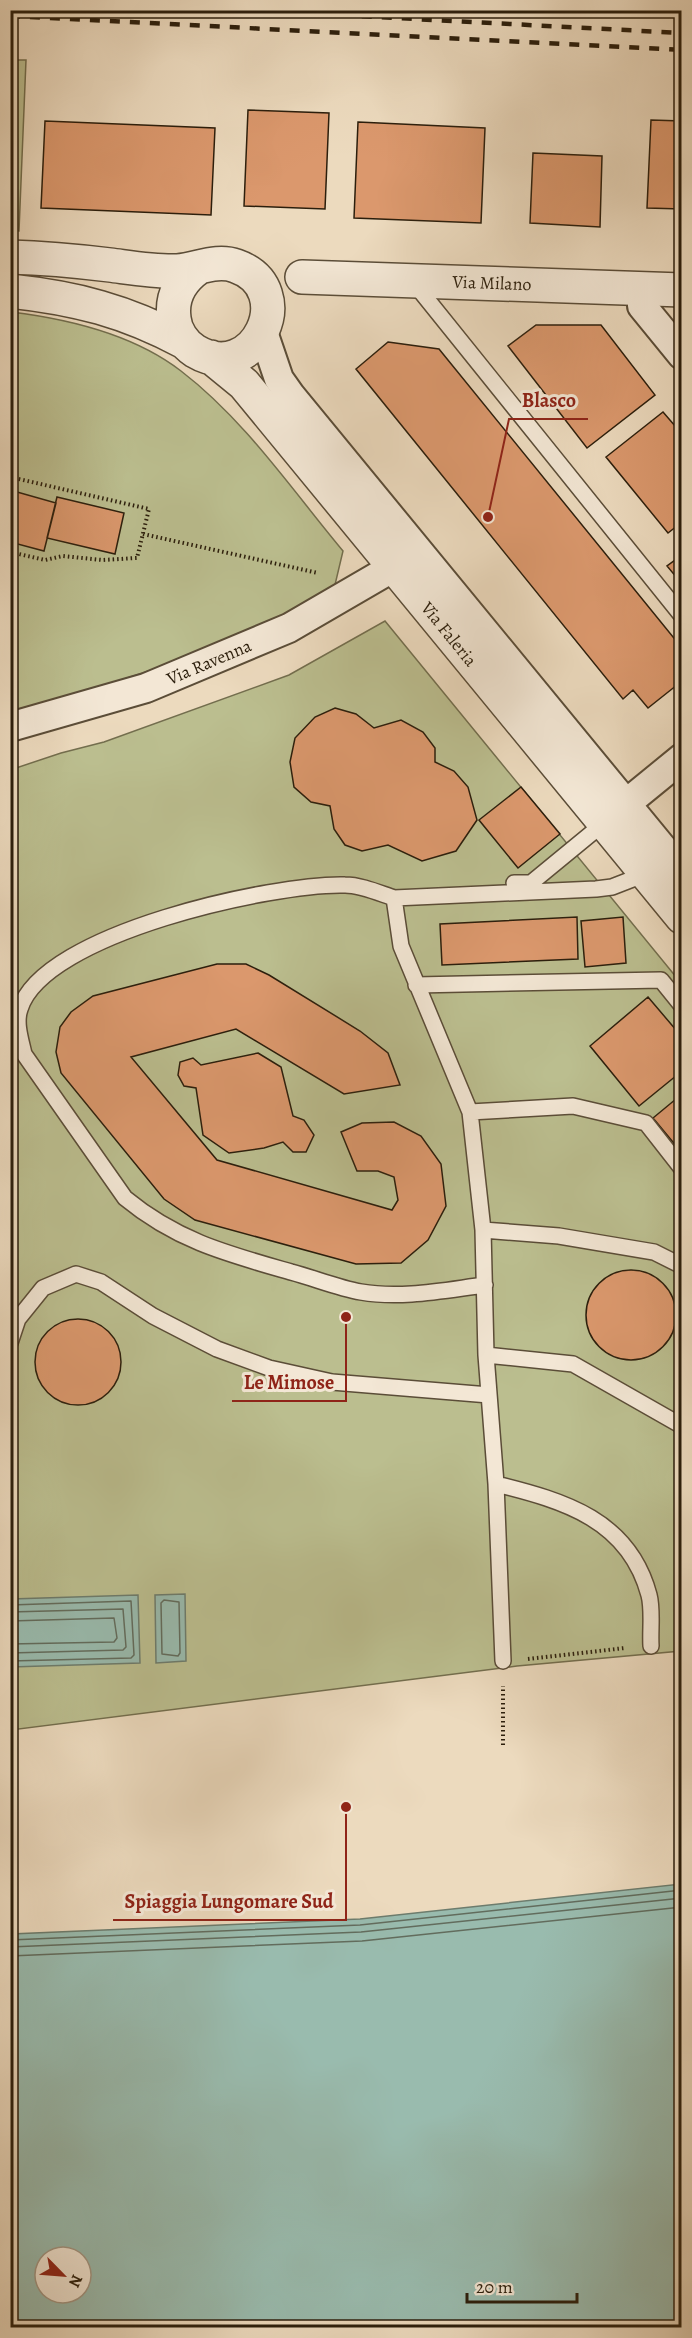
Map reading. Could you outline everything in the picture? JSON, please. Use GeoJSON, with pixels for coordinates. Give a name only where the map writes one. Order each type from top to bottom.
{"type":"FeatureCollection","features":[{"type":"Feature","properties":{"kind":"street"},"geometry":{"type":"LineString","coordinates":[[10,256],[153,271],[198,268],[221,263],[236,266],[250,273],[264,292],[265,324]]}},
{"type":"Feature","properties":{"kind":"street"},"geometry":{"type":"LineString","coordinates":[[198,268],[184,280],[175,297],[175,325],[198,350]]}},
{"type":"Feature","properties":{"kind":"street","name":"Via Milano"},"geometry":{"type":"LineString","coordinates":[[250,273],[302,277],[681,290]]}},
{"type":"Feature","properties":{"kind":"street"},"geometry":{"type":"LineString","coordinates":[[10,291],[52,295],[122,312],[198,350],[227,358],[242,354],[254,344],[282,295],[302,277]]}},
{"type":"Feature","properties":{"kind":"street"},"geometry":{"type":"LineString","coordinates":[[642,288],[642,306],[681,355]]}},
{"type":"Feature","properties":{"kind":"street","name":"Via Faleria"},"geometry":{"type":"LineString","coordinates":[[265,324],[279,379],[403,555]]}},
{"type":"Feature","properties":{"kind":"street","name":"Via Faleria"},"geometry":{"type":"LineString","coordinates":[[198,350],[244,384],[403,555],[615,813],[664,866],[681,917]]}},
{"type":"Feature","properties":{"kind":"street","name":"Via Ravenna"},"geometry":{"type":"LineString","coordinates":[[10,727],[146,688],[289,628],[403,555]]}},
{"type":"Feature","properties":{"kind":"street"},"geometry":{"type":"LineString","coordinates":[[615,813],[681,758]]}},
{"type":"Feature","properties":{"kind":"lane"},"geometry":{"type":"LineString","coordinates":[[412,281],[681,616]]}},
{"type":"Feature","properties":{"kind":"lane"},"geometry":{"type":"LineString","coordinates":[[468,895],[481,885],[531,883],[615,813]]}},
{"type":"Feature","properties":{"kind":"lane"},"geometry":{"type":"LineString","coordinates":[[485,1285],[418,1294],[362,1292],[215,1251],[175,1234],[125,1198],[24,1054],[18,1030],[20,1009],[33,987],[57,966],[112,935],[211,904],[280,891],[347,885],[394,898],[612,887],[664,866]]}},
{"type":"Feature","properties":{"kind":"lane"},"geometry":{"type":"LineString","coordinates":[[394,898],[401,946],[470,1112],[483,1230],[486,1355],[496,1484],[503,1661]]}},
{"type":"Feature","properties":{"kind":"lane"},"geometry":{"type":"LineString","coordinates":[[416,984],[661,980],[681,1006]]}},
{"type":"Feature","properties":{"kind":"lane"},"geometry":{"type":"LineString","coordinates":[[470,1112],[573,1106],[646,1123],[681,1169]]}},
{"type":"Feature","properties":{"kind":"lane"},"geometry":{"type":"LineString","coordinates":[[483,1230],[559,1236],[654,1252],[681,1266]]}},
{"type":"Feature","properties":{"kind":"lane"},"geometry":{"type":"LineString","coordinates":[[10,1343],[18,1319],[43,1288],[76,1274],[101,1282],[153,1316],[217,1349],[269,1368],[332,1382],[489,1395]]}},
{"type":"Feature","properties":{"kind":"lane"},"geometry":{"type":"LineString","coordinates":[[486,1355],[573,1364],[681,1426]]}},
{"type":"Feature","properties":{"kind":"lane"},"geometry":{"type":"LineString","coordinates":[[496,1484],[540,1495],[594,1517],[633,1553],[650,1597],[651,1646]]}},
{"type":"Feature","properties":{"kind":"path"},"geometry":{"type":"LineString","coordinates":[[10,477],[149,509],[137,558],[102,560],[63,556],[45,560],[10,552]]}},
{"type":"Feature","properties":{"kind":"path"},"geometry":{"type":"LineString","coordinates":[[143,534],[329,576]]}},
{"type":"Feature","properties":{"kind":"path"},"geometry":{"type":"LineString","coordinates":[[503,1745],[503,1661],[651,1646]]}},
{"type":"Feature","properties":{"kind":"green space"},"geometry":{"type":"Polygon","coordinates":[[[10,60],[26,60],[19,231],[11,230],[10,60]]]}},
{"type":"Feature","properties":{"kind":"green space"},"geometry":{"type":"Polygon","coordinates":[[[11,312],[78,324],[121,338],[162,358],[204,390],[247,433],[343,551],[334,589],[217,646],[136,675],[11,711],[11,312]]]}},
{"type":"Feature","properties":{"kind":"green space"},"geometry":{"type":"Polygon","coordinates":[[[385,621],[681,983],[681,1651],[517,1666],[11,1730],[10,770],[104,742],[289,675],[385,621]]]}},
{"type":"Feature","properties":{"kind":"water"},"geometry":{"type":"Polygon","coordinates":[[[185,1594],[186,1661],[156,1663],[155,1595],[185,1594]]]}},
{"type":"Feature","properties":{"kind":"water"},"geometry":{"type":"Polygon","coordinates":[[[138,1595],[140,1663],[11,1667],[11,1599],[138,1595]]]}},
{"type":"Feature","properties":{"kind":"water"},"geometry":{"type":"Polygon","coordinates":[[[681,1884],[681,2327],[11,2327],[11,1934],[360,1919],[681,1884]]]}},
{"type":"Feature","properties":{"kind":"building"},"geometry":{"type":"Polygon","coordinates":[[[248,110],[329,113],[325,209],[244,206],[248,110]]]}},
{"type":"Feature","properties":{"kind":"building"},"geometry":{"type":"Polygon","coordinates":[[[651,120],[682,121],[682,209],[647,208],[651,120]]]}},
{"type":"Feature","properties":{"kind":"building"},"geometry":{"type":"Polygon","coordinates":[[[45,121],[215,128],[211,215],[41,208],[45,121]]]}},
{"type":"Feature","properties":{"kind":"building"},"geometry":{"type":"Polygon","coordinates":[[[358,122],[485,128],[481,223],[354,218],[358,122]]]}},
{"type":"Feature","properties":{"kind":"building"},"geometry":{"type":"Polygon","coordinates":[[[533,153],[602,156],[600,227],[530,223],[533,153]]]}},
{"type":"Feature","properties":{"kind":"building"},"geometry":{"type":"Polygon","coordinates":[[[536,325],[601,325],[655,395],[587,448],[508,346],[536,325]]]}},
{"type":"Feature","properties":{"kind":"building"},"geometry":{"type":"Polygon","coordinates":[[[388,342],[439,349],[682,648],[682,681],[648,708],[633,690],[623,699],[356,369],[388,342]]]}},
{"type":"Feature","properties":{"kind":"building"},"geometry":{"type":"Polygon","coordinates":[[[663,412],[682,434],[682,522],[668,533],[606,457],[663,412]]]}},
{"type":"Feature","properties":{"kind":"building"},"geometry":{"type":"Polygon","coordinates":[[[10,490],[56,503],[44,551],[10,542],[10,490]]]}},
{"type":"Feature","properties":{"kind":"building"},"geometry":{"type":"Polygon","coordinates":[[[57,497],[124,513],[115,554],[47,538],[57,497]]]}},
{"type":"Feature","properties":{"kind":"building"},"geometry":{"type":"Polygon","coordinates":[[[682,555],[682,584],[667,566],[682,555]]]}},
{"type":"Feature","properties":{"kind":"building"},"geometry":{"type":"Polygon","coordinates":[[[335,708],[356,714],[374,728],[401,720],[423,732],[435,748],[435,762],[454,771],[468,787],[477,820],[456,851],[422,861],[388,845],[362,851],[345,845],[334,829],[330,806],[311,802],[294,787],[290,762],[295,738],[315,717],[335,708]]]}},
{"type":"Feature","properties":{"kind":"building"},"geometry":{"type":"Polygon","coordinates":[[[521,787],[560,834],[518,868],[479,820],[521,787]]]}},
{"type":"Feature","properties":{"kind":"building"},"geometry":{"type":"Polygon","coordinates":[[[577,917],[578,959],[442,965],[440,924],[577,917]]]}},
{"type":"Feature","properties":{"kind":"building"},"geometry":{"type":"Polygon","coordinates":[[[623,917],[626,963],[585,967],[581,921],[623,917]]]}},
{"type":"Feature","properties":{"kind":"building"},"geometry":{"type":"Polygon","coordinates":[[[217,964],[246,964],[269,975],[360,1031],[388,1053],[400,1085],[344,1094],[236,1029],[131,1057],[217,1160],[392,1210],[398,1200],[394,1177],[378,1171],[357,1171],[341,1132],[362,1123],[394,1122],[421,1136],[441,1164],[446,1206],[428,1240],[401,1263],[356,1264],[195,1220],[164,1199],[61,1073],[56,1052],[60,1027],[71,1012],[93,996],[217,964]]]}},
{"type":"Feature","properties":{"kind":"building"},"geometry":{"type":"Polygon","coordinates":[[[648,997],[682,1037],[682,1071],[639,1106],[590,1046],[648,997]]]}},
{"type":"Feature","properties":{"kind":"building"},"geometry":{"type":"Polygon","coordinates":[[[258,1053],[281,1067],[293,1116],[304,1120],[314,1135],[306,1152],[293,1152],[283,1142],[264,1148],[229,1153],[203,1135],[196,1088],[184,1086],[178,1075],[180,1062],[193,1058],[201,1065],[258,1053]]]}},
{"type":"Feature","properties":{"kind":"building"},"geometry":{"type":"Polygon","coordinates":[[[682,1094],[682,1153],[653,1118],[682,1094]]]}},
{"type":"Feature","properties":{"kind":"building"},"geometry":{"type":"Polygon","coordinates":[[[631,1270],[648,1274],[663,1283],[672,1298],[676,1315],[672,1332],[663,1347],[648,1356],[631,1360],[614,1356],[599,1347],[590,1332],[586,1315],[590,1298],[599,1283],[614,1274],[631,1270]]]}},
{"type":"Feature","properties":{"kind":"building"},"geometry":{"type":"Polygon","coordinates":[[[78,1319],[94,1323],[108,1332],[117,1346],[121,1362],[117,1378],[108,1392],[94,1401],[78,1405],[62,1401],[48,1392],[39,1378],[35,1362],[39,1346],[48,1332],[62,1323],[78,1319]]]}},
{"type":"Feature","properties":{"kind":"railway"},"geometry":{"type":"LineString","coordinates":[[242,10],[682,33]]}},
{"type":"Feature","properties":{"kind":"railway"},"geometry":{"type":"LineString","coordinates":[[10,16],[682,50]]}},
{"type":"Feature","properties":{"kind":"place","name":"Blasco"},"geometry":{"type":"Point","coordinates":[488,517]}},
{"type":"Feature","properties":{"kind":"place","name":"Le Mimose"},"geometry":{"type":"Point","coordinates":[346,1317]}},
{"type":"Feature","properties":{"kind":"place","name":"Spiaggia Lungomare Sud"},"geometry":{"type":"Point","coordinates":[346,1807]}}]}
